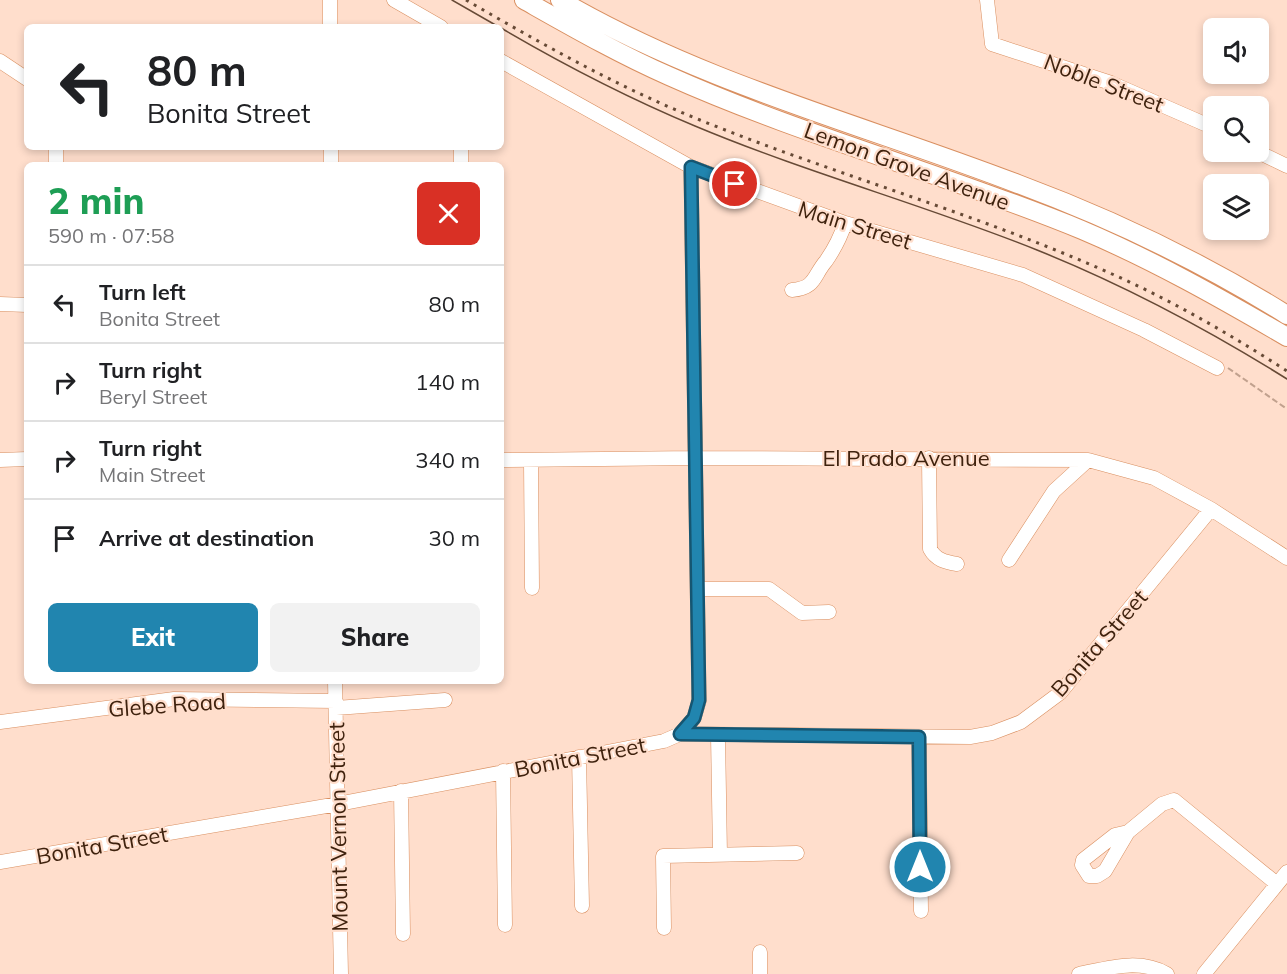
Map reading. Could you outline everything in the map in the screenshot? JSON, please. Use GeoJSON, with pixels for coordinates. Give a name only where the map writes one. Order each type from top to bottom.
{"type":"FeatureCollection","features":[{"type":"Feature","properties":{"kind":"main road","name":"Lemon Grove Avenue"},"geometry":{"type":"LineString","coordinates":[[524,0],[609,48],[669,77],[1084,231],[1195,284],[1287,337]]}},
{"type":"Feature","properties":{"kind":"main road","name":"Lemon Grove Avenue"},"geometry":{"type":"LineString","coordinates":[[560,0],[647,46],[717,76],[1017,183],[1081,209],[1210,270],[1287,315]]}},
{"type":"Feature","properties":{"kind":"main road"},"geometry":{"type":"LineString","coordinates":[[833,139],[839,121]]}},
{"type":"Feature","properties":{"kind":"street"},"geometry":{"type":"LineString","coordinates":[[330,0],[330,24]]}},
{"type":"Feature","properties":{"kind":"street"},"geometry":{"type":"LineString","coordinates":[[394,0],[436,24]]}},
{"type":"Feature","properties":{"kind":"street","name":"Noble Street"},"geometry":{"type":"LineString","coordinates":[[987,0],[992,44],[1111,83],[1203,123]]}},
{"type":"Feature","properties":{"kind":"street"},"geometry":{"type":"LineString","coordinates":[[0,61],[24,77]]}},
{"type":"Feature","properties":{"kind":"street","name":"Main Street"},"geometry":{"type":"LineString","coordinates":[[504,63],[691,167],[845,223],[1023,275],[1144,330],[1217,368]]}},
{"type":"Feature","properties":{"kind":"street"},"geometry":{"type":"LineString","coordinates":[[1269,157],[1287,166]]}},
{"type":"Feature","properties":{"kind":"street"},"geometry":{"type":"LineString","coordinates":[[680,734],[694,718],[699,700],[691,167]]}},
{"type":"Feature","properties":{"kind":"street"},"geometry":{"type":"LineString","coordinates":[[792,290],[802,289],[818,277],[824,262],[837,247],[845,223]]}},
{"type":"Feature","properties":{"kind":"street"},"geometry":{"type":"LineString","coordinates":[[0,304],[24,305]]}},
{"type":"Feature","properties":{"kind":"street","name":"El Prado Avenue"},"geometry":{"type":"LineString","coordinates":[[504,460],[697,458],[1088,460],[1154,478],[1211,509],[1287,558]]}},
{"type":"Feature","properties":{"kind":"street"},"geometry":{"type":"LineString","coordinates":[[929,458],[930,549],[933,556],[944,562],[957,564]]}},
{"type":"Feature","properties":{"kind":"street"},"geometry":{"type":"LineString","coordinates":[[0,460],[24,459]]}},
{"type":"Feature","properties":{"kind":"street"},"geometry":{"type":"LineString","coordinates":[[1009,560],[1054,491],[1088,460]]}},
{"type":"Feature","properties":{"kind":"street"},"geometry":{"type":"LineString","coordinates":[[531,461],[532,588]]}},
{"type":"Feature","properties":{"kind":"street","name":"Bonita Street"},"geometry":{"type":"LineString","coordinates":[[0,862],[338,804],[664,741],[680,734],[970,737],[992,733],[1022,722],[1060,693],[1211,509]]}},
{"type":"Feature","properties":{"kind":"street"},"geometry":{"type":"LineString","coordinates":[[698,589],[769,589],[781,595],[801,613],[830,612]]}},
{"type":"Feature","properties":{"kind":"street","name":"Mount Vernon Street"},"geometry":{"type":"LineString","coordinates":[[335,684],[341,974]]}},
{"type":"Feature","properties":{"kind":"street","name":"Glebe Road"},"geometry":{"type":"LineString","coordinates":[[0,722],[174,699],[336,704],[445,700]]}},
{"type":"Feature","properties":{"kind":"street"},"geometry":{"type":"LineString","coordinates":[[718,735],[720,855]]}},
{"type":"Feature","properties":{"kind":"street"},"geometry":{"type":"LineString","coordinates":[[919,737],[921,911]]}},
{"type":"Feature","properties":{"kind":"street"},"geometry":{"type":"LineString","coordinates":[[579,757],[582,906]]}},
{"type":"Feature","properties":{"kind":"street"},"geometry":{"type":"LineString","coordinates":[[502,771],[505,925]]}},
{"type":"Feature","properties":{"kind":"street"},"geometry":{"type":"LineString","coordinates":[[401,791],[403,934]]}},
{"type":"Feature","properties":{"kind":"street"},"geometry":{"type":"LineString","coordinates":[[1128,832],[1162,804],[1174,800],[1277,884]]}},
{"type":"Feature","properties":{"kind":"street"},"geometry":{"type":"LineString","coordinates":[[664,928],[663,856],[797,853]]}},
{"type":"Feature","properties":{"kind":"street"},"geometry":{"type":"LineString","coordinates":[[1204,974],[1287,872]]}},
{"type":"Feature","properties":{"kind":"street"},"geometry":{"type":"LineString","coordinates":[[760,952],[760,974]]}},
{"type":"Feature","properties":{"kind":"street"},"geometry":{"type":"LineString","coordinates":[[1079,974],[1128,964],[1157,969],[1167,974]]}},
{"type":"Feature","properties":{"kind":"tram line"},"geometry":{"type":"LineString","coordinates":[[452,0],[494,24]]}},
{"type":"Feature","properties":{"kind":"tram line"},"geometry":{"type":"LineString","coordinates":[[504,30],[596,80],[695,126],[780,159],[995,234],[1102,278],[1165,309],[1287,379]]}},
{"type":"Feature","properties":{"kind":"railway"},"geometry":{"type":"LineString","coordinates":[[466,0],[581,64],[640,94],[700,120],[1010,232],[1112,274],[1201,319],[1287,371]]}},
{"type":"Feature","properties":{"kind":"route"},"geometry":{"type":"LineString","coordinates":[[735,184],[691,167],[699,700],[694,718],[680,734],[919,737],[920,867]]}}]}
